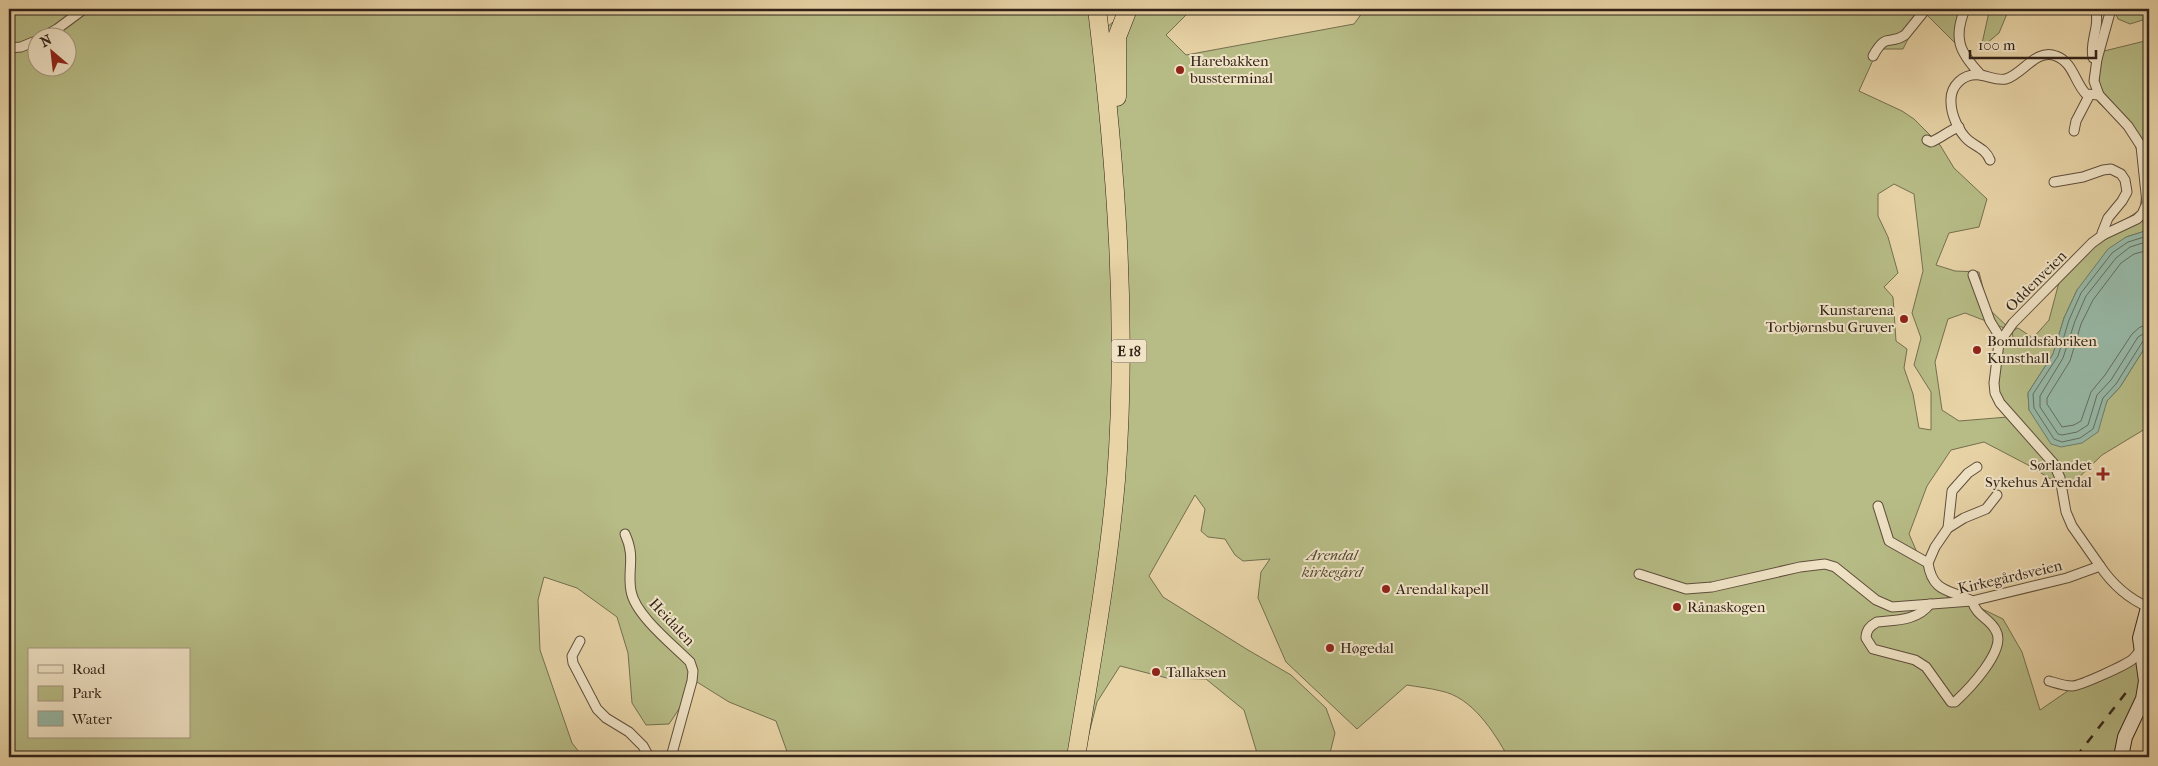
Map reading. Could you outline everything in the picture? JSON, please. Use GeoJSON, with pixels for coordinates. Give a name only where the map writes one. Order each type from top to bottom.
{"type":"FeatureCollection","features":[{"type":"Feature","properties":{"kind":"highway","name":"E 18"},"geometry":{"type":"LineString","coordinates":[[1076,757],[1106,572],[1116,480],[1120,409],[1121,341],[1118,224],[1099,9]]}},
{"type":"Feature","properties":{"kind":"highway","name":"E 18"},"geometry":{"type":"LineString","coordinates":[[1087,757],[1116,575],[1127,418],[1130,341],[1126,224],[1108,9]]}},
{"type":"Feature","properties":{"kind":"highway","name":"E 18"},"geometry":{"type":"LineString","coordinates":[[1117,112],[1117,37],[1128,9]]}},
{"type":"Feature","properties":{"kind":"main road"},"geometry":{"type":"LineString","coordinates":[[2121,757],[2124,737],[2143,699],[2146,681],[2146,645],[2140,638],[2149,606]]}},
{"type":"Feature","properties":{"kind":"street"},"geometry":{"type":"LineString","coordinates":[[59,28],[84,9]]}},
{"type":"Feature","properties":{"kind":"street"},"geometry":{"type":"LineString","coordinates":[[1873,56],[1878,47],[1887,39],[1900,38],[1905,35],[1926,9]]}},
{"type":"Feature","properties":{"kind":"street"},"geometry":{"type":"LineString","coordinates":[[1965,9],[1958,26],[1958,39],[1964,54],[1981,75]]}},
{"type":"Feature","properties":{"kind":"street"},"geometry":{"type":"LineString","coordinates":[[2095,9],[2097,31],[2092,53],[2093,58],[2097,60]]}},
{"type":"Feature","properties":{"kind":"street"},"geometry":{"type":"LineString","coordinates":[[2074,131],[2076,121],[2094,96],[2097,60],[2111,9]]}},
{"type":"Feature","properties":{"kind":"street"},"geometry":{"type":"LineString","coordinates":[[9,48],[28,44]]}},
{"type":"Feature","properties":{"kind":"street","name":"Oddenveien"},"geometry":{"type":"LineString","coordinates":[[1981,75],[1989,78],[2008,78],[2038,57],[2046,54],[2056,56],[2066,63],[2081,89],[2094,96],[2132,131],[2141,146],[2147,195],[2142,214],[2137,219],[2103,235],[2030,304],[2013,323],[1997,348],[1994,393],[2000,403],[2054,464],[2060,478],[2066,512],[2072,526],[2100,566]]}},
{"type":"Feature","properties":{"kind":"street"},"geometry":{"type":"LineString","coordinates":[[1981,75],[1962,79],[1954,87],[1951,94],[1954,117],[1959,127],[1968,139],[1985,151],[1990,160]]}},
{"type":"Feature","properties":{"kind":"street"},"geometry":{"type":"LineString","coordinates":[[1927,140],[1931,142],[1936,140],[1948,130],[1959,127]]}},
{"type":"Feature","properties":{"kind":"street"},"geometry":{"type":"LineString","coordinates":[[2054,182],[2111,169],[2121,174],[2125,180],[2127,192],[2122,202],[2108,218],[2102,233],[2103,235]]}},
{"type":"Feature","properties":{"kind":"street"},"geometry":{"type":"LineString","coordinates":[[1974,275],[1990,320],[2001,339]]}},
{"type":"Feature","properties":{"kind":"street"},"geometry":{"type":"LineString","coordinates":[[1948,528],[1952,491],[1968,473],[1977,467]]}},
{"type":"Feature","properties":{"kind":"street"},"geometry":{"type":"LineString","coordinates":[[1930,604],[1923,613],[1910,618],[1877,622],[1867,629],[1866,638],[1873,649],[1915,660],[1926,667],[1951,702],[1955,702],[1976,681],[1998,645],[1996,630],[1975,610],[1972,601],[1941,588],[1933,577],[1928,563],[1934,547],[1948,528],[1964,518],[1986,509],[1997,495]]}},
{"type":"Feature","properties":{"kind":"street"},"geometry":{"type":"LineString","coordinates":[[1878,506],[1889,541],[1928,563]]}},
{"type":"Feature","properties":{"kind":"street","name":"Heidalen"},"geometry":{"type":"LineString","coordinates":[[625,534],[631,547],[631,596],[644,616],[690,662],[693,671],[692,681],[671,757]]}},
{"type":"Feature","properties":{"kind":"street","name":"Kirkegårdsveien"},"geometry":{"type":"LineString","coordinates":[[1639,574],[1686,589],[1712,587],[1806,566],[1825,564],[1835,567],[1885,605],[1892,607],[1954,604],[1972,601],[2067,578],[2100,566]]}},
{"type":"Feature","properties":{"kind":"street"},"geometry":{"type":"LineString","coordinates":[[2100,566],[2109,580],[2124,595],[2149,606]]}},
{"type":"Feature","properties":{"kind":"street"},"geometry":{"type":"LineString","coordinates":[[580,641],[572,656],[573,663],[597,709],[606,718],[629,732],[643,746],[649,757]]}},
{"type":"Feature","properties":{"kind":"street"},"geometry":{"type":"LineString","coordinates":[[2049,681],[2072,686],[2081,684],[2125,664],[2133,659],[2146,645]]}},
{"type":"Feature","properties":{"kind":"green space","name":"Arendal kirkegård"},"geometry":{"type":"Polygon","coordinates":[[[9,9],[1097,9],[1107,27],[1129,9],[1192,9],[1166,35],[1186,55],[1354,24],[1365,9],[1967,9],[1963,17],[1963,44],[1956,44],[1925,13],[1916,23],[1903,49],[1878,49],[1859,91],[1902,111],[1914,119],[1940,145],[1954,168],[1987,199],[1979,227],[1949,233],[1936,265],[1955,271],[1979,272],[1988,308],[2012,331],[2018,328],[2033,338],[2049,320],[2062,271],[2097,238],[2140,210],[2144,175],[2131,131],[2098,102],[2100,52],[2149,40],[2149,226],[2142,232],[2126,237],[2077,290],[2064,318],[2053,354],[2028,393],[2029,410],[2102,413],[2107,401],[2120,387],[2149,341],[2149,432],[2145,429],[2102,455],[2067,489],[2028,465],[1984,442],[1951,450],[1927,486],[1909,534],[1919,557],[1949,599],[1974,605],[2003,619],[2022,652],[2040,710],[2072,688],[2138,657],[2142,680],[2119,757],[1797,757],[1793,751],[1793,757],[1508,757],[1489,727],[1463,700],[1441,691],[1407,685],[1357,729],[1286,662],[1258,598],[1261,572],[1270,559],[1243,561],[1235,555],[1225,539],[1208,537],[1201,531],[1205,509],[1195,495],[1149,576],[1163,597],[1291,675],[1326,708],[1335,733],[1329,757],[1255,757],[1257,753],[1244,710],[1206,679],[1167,678],[1120,666],[1097,702],[1083,757],[789,757],[776,721],[729,702],[697,682],[669,724],[646,725],[632,703],[628,653],[617,617],[577,588],[544,577],[538,600],[540,650],[572,743],[583,757],[9,757],[9,9]],[[1894,184],[1878,194],[1878,216],[1888,237],[1898,273],[1884,287],[1893,297],[1896,341],[1907,349],[1904,368],[1913,394],[1919,428],[1931,430],[1931,392],[1914,365],[1921,338],[1912,313],[1923,271],[1914,194],[1894,184]],[[1965,313],[1948,319],[1935,362],[1942,410],[1959,421],[2008,417],[1998,389],[2003,344],[2006,338],[2014,343],[2012,331],[1965,313]]]}},
{"type":"Feature","properties":{"kind":"green space"},"geometry":{"type":"Polygon","coordinates":[[[1982,9],[2009,9],[1999,33],[1981,48],[1989,12],[1982,9]]]}},
{"type":"Feature","properties":{"kind":"green space"},"geometry":{"type":"Polygon","coordinates":[[[2114,9],[2149,9],[2149,18],[2130,24],[2118,19],[2114,9]]]}},
{"type":"Feature","properties":{"kind":"water"},"geometry":{"type":"Polygon","coordinates":[[[2149,226],[2149,341],[2120,387],[2107,401],[2098,432],[2082,443],[2061,447],[2051,444],[2029,410],[2028,393],[2053,354],[2064,318],[2077,290],[2108,249],[2126,237],[2142,232],[2149,226]]]}},
{"type":"Feature","properties":{"kind":"railway"},"geometry":{"type":"LineString","coordinates":[[2076,757],[2128,690]]}},
{"type":"Feature","properties":{"kind":"place","name":"Harebakken bussterminal"},"geometry":{"type":"Point","coordinates":[1180,70]}},
{"type":"Feature","properties":{"kind":"place","name":"Kunstarena Torbjørnsbu Gruver"},"geometry":{"type":"Point","coordinates":[1904,319]}},
{"type":"Feature","properties":{"kind":"place","name":"Bomuldsfabriken Kunsthall"},"geometry":{"type":"Point","coordinates":[1977,350]}},
{"type":"Feature","properties":{"kind":"place","name":"Sørlandet Sykehus Arendal"},"geometry":{"type":"Point","coordinates":[2103,474]}},
{"type":"Feature","properties":{"kind":"place","name":"Arendal kapell"},"geometry":{"type":"Point","coordinates":[1386,589]}},
{"type":"Feature","properties":{"kind":"place","name":"Rånaskogen"},"geometry":{"type":"Point","coordinates":[1677,607]}},
{"type":"Feature","properties":{"kind":"place","name":"Høgedal"},"geometry":{"type":"Point","coordinates":[1330,648]}},
{"type":"Feature","properties":{"kind":"place","name":"Tallaksen"},"geometry":{"type":"Point","coordinates":[1156,672]}}]}
